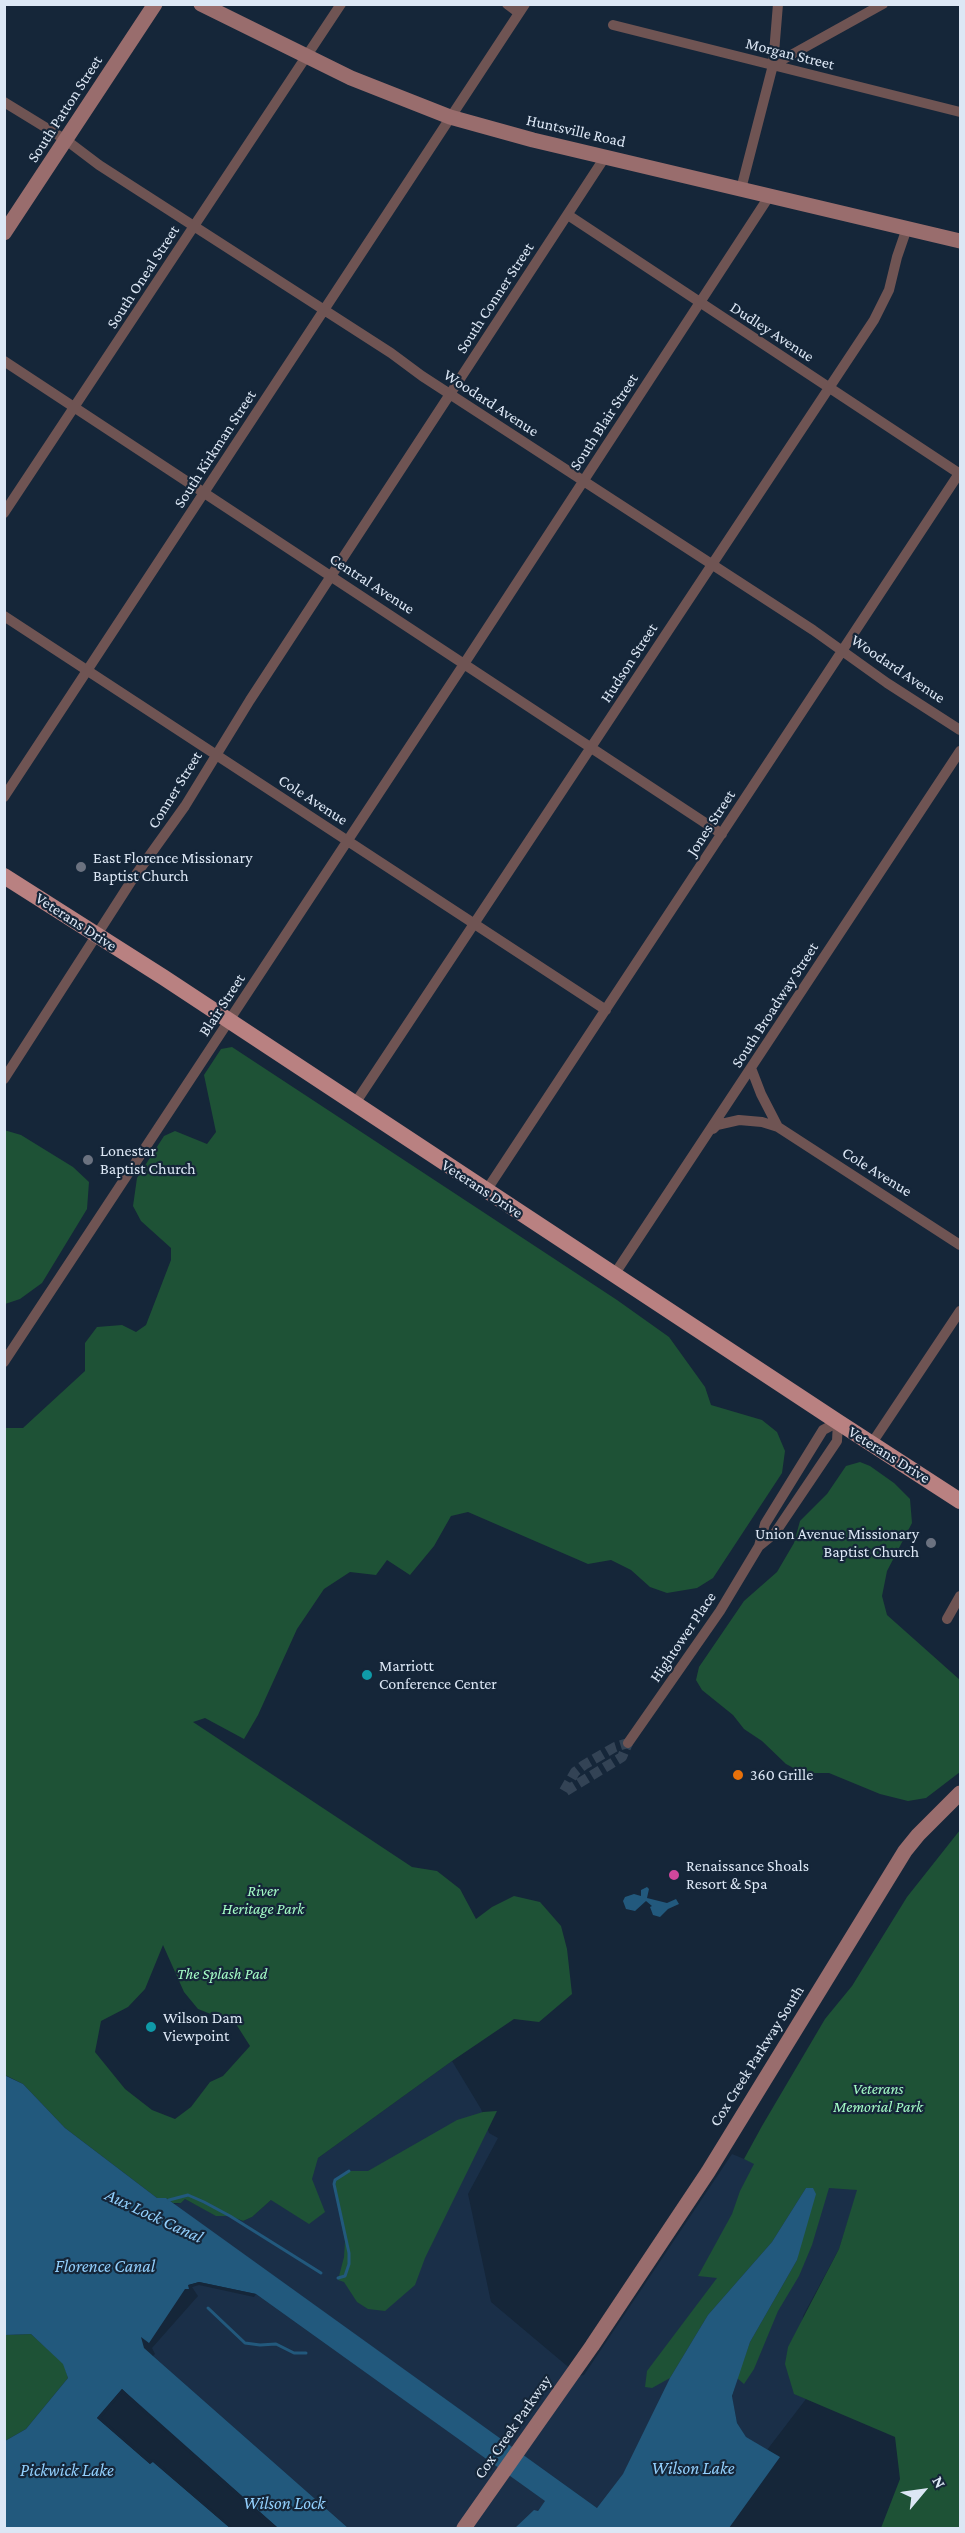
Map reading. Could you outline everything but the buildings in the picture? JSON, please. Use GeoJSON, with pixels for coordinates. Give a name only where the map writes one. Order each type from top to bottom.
{"type":"FeatureCollection","features":[{"type":"Feature","properties":{"kind":"main road","name":"South Patton Street"},"geometry":{"type":"LineString","coordinates":[[4,233],[155,4]]}},
{"type":"Feature","properties":{"kind":"main road","name":"Huntsville Road"},"geometry":{"type":"LineString","coordinates":[[201,4],[377,90],[450,117],[605,157],[960,241]]}},
{"type":"Feature","properties":{"kind":"main road","name":"Veterans Drive"},"geometry":{"type":"LineString","coordinates":[[4,876],[960,1500]]}},
{"type":"Feature","properties":{"kind":"main road","name":"Cox Creek Parkway South"},"geometry":{"type":"LineString","coordinates":[[592,2346],[708,2172],[899,1860],[918,1834],[960,1793]]}},
{"type":"Feature","properties":{"kind":"main road","name":"Cox Creek Parkway"},"geometry":{"type":"LineString","coordinates":[[464,2529],[592,2346]]}},
{"type":"Feature","properties":{"kind":"street","name":"South Oneal Street"},"geometry":{"type":"LineString","coordinates":[[4,513],[341,4]]}},
{"type":"Feature","properties":{"kind":"street"},"geometry":{"type":"LineString","coordinates":[[507,4],[522,9]]}},
{"type":"Feature","properties":{"kind":"street"},"geometry":{"type":"LineString","coordinates":[[741,189],[773,65],[778,4]]}},
{"type":"Feature","properties":{"kind":"street"},"geometry":{"type":"LineString","coordinates":[[773,65],[883,4]]}},
{"type":"Feature","properties":{"kind":"street","name":"South Kirkman Street"},"geometry":{"type":"LineString","coordinates":[[4,796],[522,9]]}},
{"type":"Feature","properties":{"kind":"street","name":"Morgan Street"},"geometry":{"type":"LineString","coordinates":[[613,25],[960,112]]}},
{"type":"Feature","properties":{"kind":"street","name":"Woodard Avenue"},"geometry":{"type":"LineString","coordinates":[[4,102],[66,140],[99,165],[843,650],[887,683],[960,730]]}},
{"type":"Feature","properties":{"kind":"street","name":"South Conner Street"},"geometry":{"type":"LineString","coordinates":[[331,576],[605,157]]}},
{"type":"Feature","properties":{"kind":"street","name":"South Blair Street"},"geometry":{"type":"LineString","coordinates":[[464,664],[770,195]]}},
{"type":"Feature","properties":{"kind":"street","name":"Dudley Avenue"},"geometry":{"type":"LineString","coordinates":[[568,215],[960,473]]}},
{"type":"Feature","properties":{"kind":"street","name":"Hudson Street"},"geometry":{"type":"LineString","coordinates":[[354,1105],[874,320],[890,290],[897,257],[907,228]]}},
{"type":"Feature","properties":{"kind":"street","name":"Central Avenue"},"geometry":{"type":"LineString","coordinates":[[4,361],[722,834]]}},
{"type":"Feature","properties":{"kind":"street","name":"Jones Street"},"geometry":{"type":"LineString","coordinates":[[486,1191],[960,473]]}},
{"type":"Feature","properties":{"kind":"street","name":"Conner Street"},"geometry":{"type":"LineString","coordinates":[[4,1079],[132,880],[185,807],[215,754],[331,576]]}},
{"type":"Feature","properties":{"kind":"street","name":"Cole Avenue"},"geometry":{"type":"LineString","coordinates":[[4,616],[606,1010]]}},
{"type":"Feature","properties":{"kind":"street","name":"Blair Street"},"geometry":{"type":"LineString","coordinates":[[4,1362],[464,664]]}},
{"type":"Feature","properties":{"kind":"street","name":"South Broadway Street"},"geometry":{"type":"LineString","coordinates":[[614,1275],[960,751]]}},
{"type":"Feature","properties":{"kind":"street","name":"Cole Avenue"},"geometry":{"type":"LineString","coordinates":[[751,1068],[778,1127]]}},
{"type":"Feature","properties":{"kind":"street","name":"Cole Avenue"},"geometry":{"type":"LineString","coordinates":[[706,1136],[717,1125],[739,1120],[762,1122],[778,1127],[960,1245]]}},
{"type":"Feature","properties":{"kind":"street"},"geometry":{"type":"LineString","coordinates":[[872,1443],[960,1311]]}},
{"type":"Feature","properties":{"kind":"street","name":"Hightower Place"},"geometry":{"type":"LineString","coordinates":[[628,1743],[720,1611],[759,1546],[765,1524],[823,1430],[838,1422]]}},
{"type":"Feature","properties":{"kind":"street","name":"Hightower Place"},"geometry":{"type":"LineString","coordinates":[[759,1546],[775,1533],[837,1441],[838,1422]]}},
{"type":"Feature","properties":{"kind":"street"},"geometry":{"type":"LineString","coordinates":[[947,1619],[960,1596]]}},
{"type":"Feature","properties":{"kind":"shaded area"},"geometry":{"type":"Polygon","coordinates":[[[452,2061],[481,2109],[489,2133],[498,2138],[468,2194],[491,2302],[579,2376],[584,2375],[732,2154],[776,2172],[858,2190],[839,2249],[803,2316],[794,2393],[806,2399],[767,2450],[746,2438],[737,2423],[732,2397],[737,2378],[642,2528],[597,2508],[173,2204],[181,2203],[185,2199],[216,2215],[230,2216],[243,2221],[252,2217],[318,2158],[452,2061]]]}},
{"type":"Feature","properties":{"kind":"shaded area"},"geometry":{"type":"Polygon","coordinates":[[[199,2282],[256,2294],[546,2501],[537,2512],[515,2528],[348,2528],[153,2356],[149,2347],[189,2289],[199,2282]]]}},
{"type":"Feature","properties":{"kind":"green space"},"geometry":{"type":"Polygon","coordinates":[[[232,1047],[617,1300],[669,1337],[705,1387],[711,1405],[762,1420],[777,1432],[785,1451],[782,1473],[713,1578],[697,1588],[667,1593],[650,1587],[631,1570],[611,1560],[588,1564],[468,1512],[451,1516],[434,1546],[410,1575],[387,1560],[376,1575],[350,1572],[324,1589],[297,1629],[258,1715],[244,1739],[205,1718],[193,1722],[412,1867],[437,1871],[460,1889],[476,1919],[492,1907],[514,1896],[540,1902],[561,1926],[567,1949],[572,1994],[539,2022],[514,2019],[318,2158],[312,2179],[325,2212],[309,2224],[271,2200],[252,2217],[243,2221],[230,2216],[216,2216],[185,2199],[181,2203],[173,2203],[166,2198],[157,2198],[65,2128],[23,2084],[5,2075],[4,1428],[23,1428],[85,1371],[85,1343],[97,1327],[122,1325],[136,1332],[146,1325],[171,1260],[171,1248],[141,1221],[133,1206],[137,1178],[164,1136],[175,1131],[207,1144],[216,1132],[204,1075],[221,1049],[232,1047]],[[163,1945],[145,1989],[128,2007],[101,2021],[95,2052],[125,2089],[152,2110],[175,2119],[191,2107],[210,2082],[223,2076],[250,2046],[236,2024],[198,2009],[184,1992],[163,1945]]]}},
{"type":"Feature","properties":{"kind":"green space"},"geometry":{"type":"Polygon","coordinates":[[[4,1130],[21,1135],[73,1167],[89,1182],[87,1209],[42,1283],[20,1299],[5,1304],[4,1130]]]}},
{"type":"Feature","properties":{"kind":"green space"},"geometry":{"type":"Polygon","coordinates":[[[860,1462],[870,1466],[894,1483],[910,1499],[912,1523],[887,1571],[882,1596],[887,1615],[960,1680],[960,1772],[926,1798],[908,1801],[880,1794],[829,1773],[803,1773],[786,1764],[762,1741],[744,1729],[733,1715],[702,1690],[696,1680],[699,1667],[744,1601],[777,1572],[794,1543],[800,1521],[827,1494],[846,1466],[860,1462]]]}},
{"type":"Feature","properties":{"kind":"green space","name":"Veterans Memorial Park"},"geometry":{"type":"Polygon","coordinates":[[[960,1830],[960,2528],[881,2528],[900,2479],[895,2437],[794,2394],[785,2364],[788,2347],[839,2249],[857,2190],[829,2188],[812,2245],[799,2276],[778,2311],[754,2369],[744,2384],[737,2378],[750,2342],[797,2260],[806,2188],[772,2242],[708,2315],[670,2378],[652,2388],[645,2387],[647,2371],[717,2278],[698,2276],[732,2214],[740,2191],[754,2164],[744,2159],[762,2126],[825,2019],[852,1986],[907,1897],[960,1830]]]}},
{"type":"Feature","properties":{"kind":"green space"},"geometry":{"type":"Polygon","coordinates":[[[497,2111],[425,2258],[415,2285],[385,2311],[368,2309],[357,2302],[344,2282],[338,2280],[344,2257],[345,2241],[335,2180],[349,2171],[368,2171],[457,2120],[483,2112],[497,2111]]]}},
{"type":"Feature","properties":{"kind":"green space"},"geometry":{"type":"Polygon","coordinates":[[[31,2334],[64,2364],[68,2378],[26,2429],[5,2441],[4,2335],[31,2334]]]}},
{"type":"Feature","properties":{"kind":"water"},"geometry":{"type":"Polygon","coordinates":[[[647,1887],[649,1889],[647,1898],[667,1903],[676,1899],[679,1904],[668,1909],[660,1917],[653,1915],[650,1907],[652,1906],[646,1901],[635,1911],[626,1909],[623,1901],[625,1897],[634,1894],[641,1896],[641,1890],[647,1887]]]}},
{"type":"Feature","properties":{"kind":"water"},"geometry":{"type":"Polygon","coordinates":[[[4,2075],[23,2084],[65,2128],[157,2198],[166,2198],[597,2508],[623,2474],[670,2378],[708,2315],[772,2242],[806,2188],[813,2188],[816,2194],[797,2260],[750,2342],[732,2396],[737,2423],[746,2437],[780,2457],[729,2528],[515,2528],[534,2510],[538,2511],[545,2501],[256,2294],[199,2282],[189,2285],[189,2289],[149,2347],[153,2356],[348,2528],[278,2528],[122,2389],[97,2418],[150,2464],[152,2461],[230,2528],[5,2528],[5,2441],[26,2429],[68,2378],[63,2364],[31,2334],[5,2335],[4,2075]]]}},
{"type":"Feature","properties":{"kind":"pier"},"geometry":{"type":"Polygon","coordinates":[[[199,2282],[256,2294],[254,2297],[199,2285],[192,2287],[198,2296],[152,2348],[155,2354],[153,2356],[144,2348],[141,2337],[149,2343],[185,2289],[189,2289],[188,2285],[199,2282]]]}},
{"type":"Feature","properties":{"kind":"pier"},"geometry":{"type":"Polygon","coordinates":[[[122,2389],[278,2528],[273,2528],[122,2393],[101,2418],[150,2460],[154,2459],[233,2528],[230,2528],[153,2462],[150,2464],[97,2418],[122,2389]]]}},
{"type":"Feature","properties":{"kind":"waterway"},"geometry":{"type":"LineString","coordinates":[[338,2278],[345,2276],[349,2264],[349,2253],[334,2184],[335,2180],[349,2171]]}},
{"type":"Feature","properties":{"kind":"waterway"},"geometry":{"type":"LineString","coordinates":[[169,2200],[188,2195],[204,2202],[321,2273]]}},
{"type":"Feature","properties":{"kind":"waterway"},"geometry":{"type":"LineString","coordinates":[[208,2308],[245,2343],[276,2344],[294,2353],[306,2353]]}},
{"type":"Feature","properties":{"kind":"tunnel"},"geometry":{"type":"LineString","coordinates":[[564,1791],[575,1772],[584,1765],[615,1747],[628,1743]]}},
{"type":"Feature","properties":{"kind":"tunnel"},"geometry":{"type":"LineString","coordinates":[[566,1791],[622,1757],[628,1743]]}},
{"type":"Feature","properties":{"kind":"place","name":"East Florence Missionary Baptist Church"},"geometry":{"type":"Point","coordinates":[81,867]}},
{"type":"Feature","properties":{"kind":"place","name":"Lonestar Baptist Church"},"geometry":{"type":"Point","coordinates":[88,1160]}},
{"type":"Feature","properties":{"kind":"place","name":"Union Avenue Missionary Baptist Church"},"geometry":{"type":"Point","coordinates":[931,1543]}},
{"type":"Feature","properties":{"kind":"place","name":"Marriott Conference Center"},"geometry":{"type":"Point","coordinates":[367,1675]}},
{"type":"Feature","properties":{"kind":"place","name":"360 Grille"},"geometry":{"type":"Point","coordinates":[738,1775]}},
{"type":"Feature","properties":{"kind":"place","name":"Renaissance Shoals Resort & Spa"},"geometry":{"type":"Point","coordinates":[674,1875]}},
{"type":"Feature","properties":{"kind":"place","name":"Wilson Dam Viewpoint"},"geometry":{"type":"Point","coordinates":[151,2027]}},
{"type":"Feature","properties":{"kind":"park label","name":"River Heritage Park"},"geometry":{"type":"Point","coordinates":[263,1900]}},
{"type":"Feature","properties":{"kind":"park label","name":"The Splash Pad"},"geometry":{"type":"Point","coordinates":[222,1974]}},
{"type":"Feature","properties":{"kind":"water label","name":"Aux Lock Canal"},"geometry":{"type":"Point","coordinates":[154,2216]}},
{"type":"Feature","properties":{"kind":"water label","name":"Florence Canal"},"geometry":{"type":"Point","coordinates":[105,2266]}},
{"type":"Feature","properties":{"kind":"water label","name":"Wilson Lake"},"geometry":{"type":"Point","coordinates":[693,2468]}},
{"type":"Feature","properties":{"kind":"water label","name":"Pickwick Lake"},"geometry":{"type":"Point","coordinates":[67,2470]}},
{"type":"Feature","properties":{"kind":"water label","name":"Wilson Lock"},"geometry":{"type":"Point","coordinates":[284,2503]}}]}
